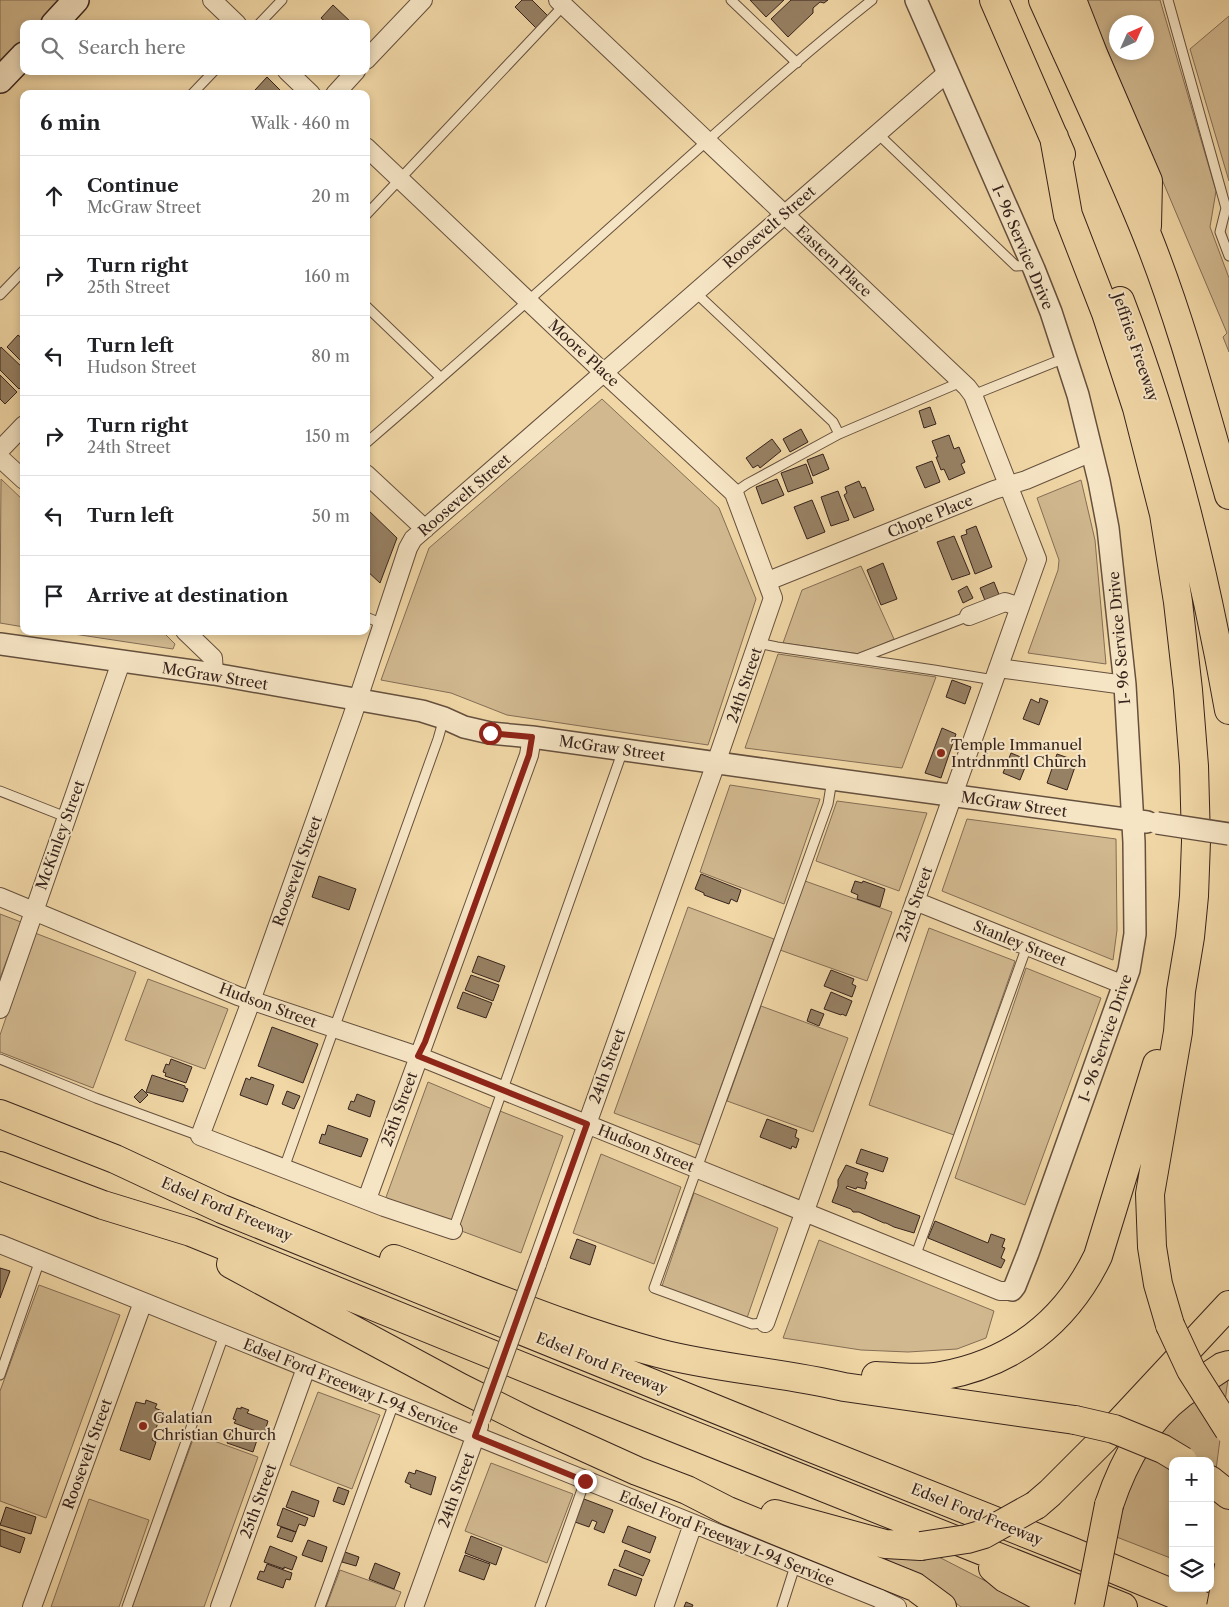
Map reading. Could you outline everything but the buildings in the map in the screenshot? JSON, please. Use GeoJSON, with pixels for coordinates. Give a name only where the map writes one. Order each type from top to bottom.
{"type":"FeatureCollection","features":[{"type":"Feature","properties":{"kind":"highway"},"geometry":{"type":"LineString","coordinates":[[1043,0],[1147,235],[1198,385],[1229,495]]}},
{"type":"Feature","properties":{"kind":"highway"},"geometry":{"type":"LineString","coordinates":[[1072,0],[1148,181],[1147,235]]}},
{"type":"Feature","properties":{"kind":"highway","name":"Jeffries Freeway"},"geometry":{"type":"LineString","coordinates":[[994,5],[1084,206],[1140,351],[1171,457],[1195,550],[1229,710]]}},
{"type":"Feature","properties":{"kind":"highway"},"geometry":{"type":"LineString","coordinates":[[1054,137],[1068,215],[1106,313],[1137,408],[1164,514],[1178,602],[1194,766],[1196,841],[1194,896],[1190,937],[1181,991],[1178,1032],[1150,1194],[1152,1247],[1158,1284],[1170,1325],[1191,1370],[1229,1430]]}},
{"type":"Feature","properties":{"kind":"highway"},"geometry":{"type":"LineString","coordinates":[[1198,385],[1229,438]]}},
{"type":"Feature","properties":{"kind":"highway"},"geometry":{"type":"LineString","coordinates":[[808,1378],[849,1374],[910,1378],[939,1376],[961,1371],[990,1362],[1012,1351],[1036,1335],[1066,1308],[1088,1277],[1105,1237],[1167,1029],[1181,991]]}},
{"type":"Feature","properties":{"kind":"highway"},"geometry":{"type":"LineString","coordinates":[[0,1105],[115,1159]]}},
{"type":"Feature","properties":{"kind":"highway","name":"Edsel Ford Freeway"},"geometry":{"type":"LineString","coordinates":[[0,1114],[115,1159],[222,1209],[1205,1607]]}},
{"type":"Feature","properties":{"kind":"highway"},"geometry":{"type":"LineString","coordinates":[[0,1166],[103,1205],[192,1232],[1123,1607]]}},
{"type":"Feature","properties":{"kind":"highway"},"geometry":{"type":"LineString","coordinates":[[222,1209],[325,1234],[536,1312],[655,1352],[684,1359],[808,1378],[844,1387],[1075,1420],[1114,1429],[1163,1449],[1176,1457]]}},
{"type":"Feature","properties":{"kind":"highway"},"geometry":{"type":"LineString","coordinates":[[192,1232],[222,1260],[461,1388],[636,1472],[687,1490],[885,1544],[921,1546],[967,1539],[984,1534],[1036,1505],[1105,1438],[1229,1304]]}},
{"type":"Feature","properties":{"kind":"highway"},"geometry":{"type":"LineString","coordinates":[[1089,1607],[1109,1505],[1126,1461],[1154,1420],[1180,1395],[1222,1367],[1229,1365]]}},
{"type":"Feature","properties":{"kind":"highway"},"geometry":{"type":"LineString","coordinates":[[1214,1483],[1229,1496]]}},
{"type":"Feature","properties":{"kind":"highway"},"geometry":{"type":"LineString","coordinates":[[687,1490],[728,1511],[914,1587],[942,1607]]}},
{"type":"Feature","properties":{"kind":"highway"},"geometry":{"type":"LineString","coordinates":[[961,1542],[1005,1578],[1061,1607]]}},
{"type":"Feature","properties":{"kind":"highway"},"geometry":{"type":"LineString","coordinates":[[1068,1550],[1169,1575]]}},
{"type":"Feature","properties":{"kind":"highway"},"geometry":{"type":"LineString","coordinates":[[1221,1607],[1229,1566]]}},
{"type":"Feature","properties":{"kind":"highway"},"geometry":{"type":"LineString","coordinates":[[1214,1588],[1229,1594]]}},
{"type":"Feature","properties":{"kind":"main road"},"geometry":{"type":"LineString","coordinates":[[58,20],[76,0]]}},
{"type":"Feature","properties":{"kind":"main road"},"geometry":{"type":"LineString","coordinates":[[0,80],[20,59]]}},
{"type":"Feature","properties":{"kind":"street"},"geometry":{"type":"LineString","coordinates":[[212,0],[233,20]]}},
{"type":"Feature","properties":{"kind":"street"},"geometry":{"type":"LineString","coordinates":[[370,56],[423,0]]}},
{"type":"Feature","properties":{"kind":"street","name":"I- 96 Service Drive"},"geometry":{"type":"LineString","coordinates":[[916,0],[1032,265],[1066,358],[1092,452],[1108,528],[1125,685],[1133,820],[1135,934],[1129,970],[1028,1253],[1012,1290]]}},
{"type":"Feature","properties":{"kind":"street","name":"Eastern Place"},"geometry":{"type":"LineString","coordinates":[[563,2],[707,142],[967,388],[1008,486]]}},
{"type":"Feature","properties":{"kind":"street","name":"Roosevelt Street"},"geometry":{"type":"LineString","coordinates":[[200,1136],[358,700],[408,548],[414,539],[948,72]]}},
{"type":"Feature","properties":{"kind":"street"},"geometry":{"type":"LineString","coordinates":[[291,75],[307,90]]}},
{"type":"Feature","properties":{"kind":"street"},"geometry":{"type":"LineString","coordinates":[[338,90],[352,75]]}},
{"type":"Feature","properties":{"kind":"street","name":"Moore Place"},"geometry":{"type":"LineString","coordinates":[[370,151],[604,373],[734,493],[768,581]]}},
{"type":"Feature","properties":{"kind":"street"},"geometry":{"type":"LineString","coordinates":[[0,450],[20,429]]}},
{"type":"Feature","properties":{"kind":"street","name":"Chope Place"},"geometry":{"type":"LineString","coordinates":[[768,581],[1092,452]]}},
{"type":"Feature","properties":{"kind":"street"},"geometry":{"type":"LineString","coordinates":[[0,458],[20,476]]}},
{"type":"Feature","properties":{"kind":"street"},"geometry":{"type":"LineString","coordinates":[[370,478],[425,529]]}},
{"type":"Feature","properties":{"kind":"street","name":"23rd Street"},"geometry":{"type":"LineString","coordinates":[[765,1323],[1037,559],[1008,486]]}},
{"type":"Feature","properties":{"kind":"street","name":"24th Street"},"geometry":{"type":"LineString","coordinates":[[414,1607],[758,643],[773,598],[768,581]]}},
{"type":"Feature","properties":{"kind":"street"},"geometry":{"type":"LineString","coordinates":[[969,616],[1005,602],[1020,607]]}},
{"type":"Feature","properties":{"kind":"street"},"geometry":{"type":"LineString","coordinates":[[189,635],[214,658],[214,674]]}},
{"type":"Feature","properties":{"kind":"street","name":"McGraw Street"},"geometry":{"type":"LineString","coordinates":[[0,644],[214,674],[422,711],[464,727],[490,733],[532,737],[1229,834]]}},
{"type":"Feature","properties":{"kind":"street","name":"McKinley Street"},"geometry":{"type":"LineString","coordinates":[[0,1009],[121,662]]}},
{"type":"Feature","properties":{"kind":"street"},"geometry":{"type":"LineString","coordinates":[[996,674],[1125,685]]}},
{"type":"Feature","properties":{"kind":"street","name":"25th Street"},"geometry":{"type":"LineString","coordinates":[[367,1199],[525,764],[532,737]]}},
{"type":"Feature","properties":{"kind":"street","name":"Hudson Street"},"geometry":{"type":"LineString","coordinates":[[0,898],[250,1000],[418,1056],[1000,1291],[1012,1290]]}},
{"type":"Feature","properties":{"kind":"street","name":"Stanley Street"},"geometry":{"type":"LineString","coordinates":[[916,901],[1124,985]]}},
{"type":"Feature","properties":{"kind":"street"},"geometry":{"type":"LineString","coordinates":[[200,1136],[384,1207],[453,1230]]}},
{"type":"Feature","properties":{"kind":"street","name":"Edsel Ford Freeway I-94 Service"},"geometry":{"type":"LineString","coordinates":[[0,1244],[897,1607]]}},
{"type":"Feature","properties":{"kind":"street","name":"Roosevelt Street"},"geometry":{"type":"LineString","coordinates":[[32,1607],[143,1302]]}},
{"type":"Feature","properties":{"kind":"street","name":"25th Street"},"geometry":{"type":"LineString","coordinates":[[220,1607],[306,1368]]}},
{"type":"Feature","properties":{"kind":"street"},"geometry":{"type":"LineString","coordinates":[[664,1607],[693,1524]]}},
{"type":"Feature","properties":{"kind":"lane"},"geometry":{"type":"LineString","coordinates":[[263,20],[282,0]]}},
{"type":"Feature","properties":{"kind":"lane"},"geometry":{"type":"LineString","coordinates":[[730,0],[797,63]]}},
{"type":"Feature","properties":{"kind":"lane"},"geometry":{"type":"LineString","coordinates":[[370,439],[797,63],[872,0]]}},
{"type":"Feature","properties":{"kind":"lane"},"geometry":{"type":"LineString","coordinates":[[1168,0],[1226,208],[1220,232],[1229,256]]}},
{"type":"Feature","properties":{"kind":"lane"},"geometry":{"type":"LineString","coordinates":[[370,211],[563,2]]}},
{"type":"Feature","properties":{"kind":"lane"},"geometry":{"type":"LineString","coordinates":[[196,90],[210,75]]}},
{"type":"Feature","properties":{"kind":"lane"},"geometry":{"type":"LineString","coordinates":[[877,134],[1016,266],[1032,265]]}},
{"type":"Feature","properties":{"kind":"lane"},"geometry":{"type":"LineString","coordinates":[[0,295],[20,274]]}},
{"type":"Feature","properties":{"kind":"lane"},"geometry":{"type":"LineString","coordinates":[[695,292],[833,422],[839,434]]}},
{"type":"Feature","properties":{"kind":"lane"},"geometry":{"type":"LineString","coordinates":[[370,310],[441,378]]}},
{"type":"Feature","properties":{"kind":"lane"},"geometry":{"type":"LineString","coordinates":[[734,493],[839,434],[967,388],[1066,358]]}},
{"type":"Feature","properties":{"kind":"lane"},"geometry":{"type":"LineString","coordinates":[[859,658],[969,616]]}},
{"type":"Feature","properties":{"kind":"lane"},"geometry":{"type":"LineString","coordinates":[[370,619],[383,624]]}},
{"type":"Feature","properties":{"kind":"lane"},"geometry":{"type":"LineString","coordinates":[[758,643],[859,658],[996,674]]}},
{"type":"Feature","properties":{"kind":"lane"},"geometry":{"type":"LineString","coordinates":[[284,1168],[438,740],[444,718]]}},
{"type":"Feature","properties":{"kind":"lane"},"geometry":{"type":"LineString","coordinates":[[453,1230],[623,750]]}},
{"type":"Feature","properties":{"kind":"lane"},"geometry":{"type":"LineString","coordinates":[[765,1323],[752,1324],[654,1288],[828,804],[832,780]]}},
{"type":"Feature","properties":{"kind":"lane"},"geometry":{"type":"LineString","coordinates":[[0,791],[66,817]]}},
{"type":"Feature","properties":{"kind":"lane"},"geometry":{"type":"LineString","coordinates":[[914,1257],[1027,946]]}},
{"type":"Feature","properties":{"kind":"lane"},"geometry":{"type":"LineString","coordinates":[[0,1059],[96,1098],[200,1136]]}},
{"type":"Feature","properties":{"kind":"lane"},"geometry":{"type":"LineString","coordinates":[[0,1374],[40,1260]]}},
{"type":"Feature","properties":{"kind":"lane"},"geometry":{"type":"LineString","coordinates":[[127,1607],[224,1334]]}},
{"type":"Feature","properties":{"kind":"lane"},"geometry":{"type":"LineString","coordinates":[[320,1607],[394,1403]]}},
{"type":"Feature","properties":{"kind":"lane"},"geometry":{"type":"LineString","coordinates":[[540,1607],[585,1481]]}},
{"type":"Feature","properties":{"kind":"lane"},"geometry":{"type":"LineString","coordinates":[[782,1607],[795,1566]]}},
{"type":"Feature","properties":{"kind":"shaded area"},"geometry":{"type":"Polygon","coordinates":[[[0,0],[66,0],[48,20],[20,20],[20,49],[0,70],[0,0]]]}},
{"type":"Feature","properties":{"kind":"shaded area"},"geometry":{"type":"Polygon","coordinates":[[[1086,0],[1160,0],[1216,191],[1210,227],[1229,278],[1229,352],[1223,337],[1227,333],[1111,60],[1154,60],[1154,15],[1109,15],[1109,54],[1086,0]]]}},
{"type":"Feature","properties":{"kind":"shaded area"},"geometry":{"type":"Polygon","coordinates":[[[1229,16],[1229,181],[1190,49],[1229,16]]]}},
{"type":"Feature","properties":{"kind":"shaded area"},"geometry":{"type":"Polygon","coordinates":[[[602,399],[719,508],[756,599],[708,745],[507,715],[451,693],[381,680],[429,548],[602,399]]]}},
{"type":"Feature","properties":{"kind":"shaded area"},"geometry":{"type":"Polygon","coordinates":[[[1,479],[20,497],[20,626],[0,623],[1,479]]]}},
{"type":"Feature","properties":{"kind":"shaded area"},"geometry":{"type":"Polygon","coordinates":[[[1081,480],[1095,540],[1106,664],[1028,653],[1058,570],[1059,560],[1037,498],[1081,480]]]}},
{"type":"Feature","properties":{"kind":"shaded area"},"geometry":{"type":"Polygon","coordinates":[[[861,566],[894,639],[860,654],[783,643],[802,590],[861,566]]]}},
{"type":"Feature","properties":{"kind":"shaded area"},"geometry":{"type":"Polygon","coordinates":[[[80,635],[166,635],[175,644],[173,649],[80,635]]]}},
{"type":"Feature","properties":{"kind":"shaded area"},"geometry":{"type":"Polygon","coordinates":[[[778,654],[936,677],[902,768],[745,748],[778,654]]]}},
{"type":"Feature","properties":{"kind":"shaded area"},"geometry":{"type":"Polygon","coordinates":[[[730,785],[820,799],[784,904],[700,872],[730,785]]]}},
{"type":"Feature","properties":{"kind":"shaded area"},"geometry":{"type":"Polygon","coordinates":[[[837,801],[927,813],[899,891],[816,861],[837,801]]]}},
{"type":"Feature","properties":{"kind":"shaded area"},"geometry":{"type":"Polygon","coordinates":[[[967,819],[1116,839],[1117,930],[1113,960],[942,891],[967,819]]]}},
{"type":"Feature","properties":{"kind":"shaded area"},"geometry":{"type":"Polygon","coordinates":[[[805,881],[892,912],[867,981],[780,950],[805,881]]]}},
{"type":"Feature","properties":{"kind":"shaded area"},"geometry":{"type":"Polygon","coordinates":[[[688,907],[774,939],[700,1145],[614,1113],[688,907]]]}},
{"type":"Feature","properties":{"kind":"shaded area"},"geometry":{"type":"Polygon","coordinates":[[[0,914],[21,922],[0,978],[0,914]]]}},
{"type":"Feature","properties":{"kind":"shaded area"},"geometry":{"type":"Polygon","coordinates":[[[929,928],[1015,961],[954,1135],[869,1105],[929,928]]]}},
{"type":"Feature","properties":{"kind":"shaded area"},"geometry":{"type":"Polygon","coordinates":[[[35,933],[136,972],[93,1088],[0,1052],[0,1035],[35,933]]]}},
{"type":"Feature","properties":{"kind":"shaded area"},"geometry":{"type":"Polygon","coordinates":[[[1026,968],[1101,998],[1025,1205],[955,1178],[1026,968]]]}},
{"type":"Feature","properties":{"kind":"shaded area"},"geometry":{"type":"Polygon","coordinates":[[[148,979],[228,1009],[205,1069],[125,1040],[148,979]]]}},
{"type":"Feature","properties":{"kind":"shaded area"},"geometry":{"type":"Polygon","coordinates":[[[761,1006],[848,1038],[813,1132],[727,1101],[761,1006]]]}},
{"type":"Feature","properties":{"kind":"shaded area"},"geometry":{"type":"Polygon","coordinates":[[[428,1082],[492,1109],[451,1224],[385,1200],[428,1082]]]}},
{"type":"Feature","properties":{"kind":"shaded area"},"geometry":{"type":"Polygon","coordinates":[[[500,1111],[563,1136],[521,1253],[456,1229],[500,1111]]]}},
{"type":"Feature","properties":{"kind":"shaded area"},"geometry":{"type":"Polygon","coordinates":[[[601,1154],[681,1187],[654,1264],[573,1233],[601,1154]]]}},
{"type":"Feature","properties":{"kind":"shaded area"},"geometry":{"type":"Polygon","coordinates":[[[694,1193],[778,1228],[747,1318],[662,1286],[694,1193]]]}},
{"type":"Feature","properties":{"kind":"shaded area"},"geometry":{"type":"Polygon","coordinates":[[[819,1240],[994,1311],[986,1338],[957,1349],[908,1352],[861,1350],[783,1338],[819,1240]]]}},
{"type":"Feature","properties":{"kind":"shaded area"},"geometry":{"type":"Polygon","coordinates":[[[39,1285],[120,1315],[46,1518],[0,1501],[0,1391],[39,1285]]]}},
{"type":"Feature","properties":{"kind":"shaded area"},"geometry":{"type":"Polygon","coordinates":[[[1228,1379],[1214,1485],[1214,1457],[1169,1457],[1169,1557],[1114,1536],[1120,1506],[1133,1477],[1159,1432],[1182,1407],[1228,1379]]]}},
{"type":"Feature","properties":{"kind":"shaded area"},"geometry":{"type":"Polygon","coordinates":[[[318,1392],[380,1415],[352,1489],[290,1465],[318,1392]]]}},
{"type":"Feature","properties":{"kind":"shaded area"},"geometry":{"type":"Polygon","coordinates":[[[195,1434],[258,1457],[204,1607],[132,1607],[195,1434]]]}},
{"type":"Feature","properties":{"kind":"shaded area"},"geometry":{"type":"Polygon","coordinates":[[[491,1463],[573,1494],[547,1563],[465,1531],[491,1463]]]}},
{"type":"Feature","properties":{"kind":"shaded area"},"geometry":{"type":"Polygon","coordinates":[[[89,1499],[149,1520],[119,1607],[51,1607],[89,1499]]]}},
{"type":"Feature","properties":{"kind":"shaded area"},"geometry":{"type":"Polygon","coordinates":[[[867,1553],[935,1555],[1036,1607],[961,1607],[935,1587],[867,1553]]]}},
{"type":"Feature","properties":{"kind":"shaded area"},"geometry":{"type":"Polygon","coordinates":[[[340,1570],[401,1592],[395,1607],[326,1607],[340,1570]]]}},
{"type":"Feature","properties":{"kind":"place","name":"Temple Immanuel Intrdnmntl Church"},"geometry":{"type":"Point","coordinates":[941,753]}},
{"type":"Feature","properties":{"kind":"place","name":"Galatian Christian Church"},"geometry":{"type":"Point","coordinates":[143,1426]}},
{"type":"Feature","properties":{"kind":"route"},"geometry":{"type":"LineString","coordinates":[[490,733],[532,737],[529,755],[425,1042],[418,1056],[587,1124],[475,1436],[585,1481]]}}]}
